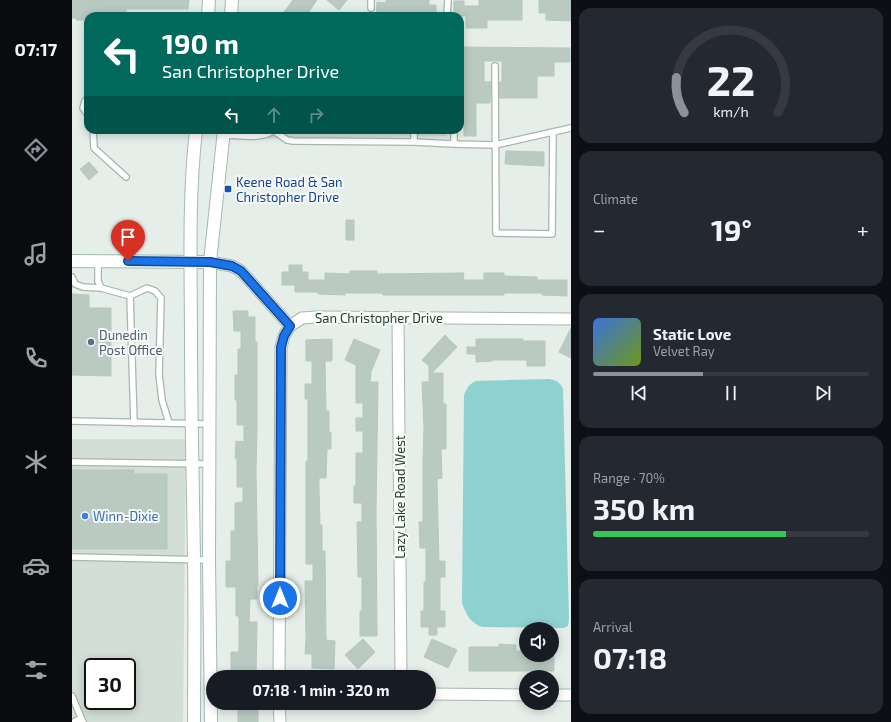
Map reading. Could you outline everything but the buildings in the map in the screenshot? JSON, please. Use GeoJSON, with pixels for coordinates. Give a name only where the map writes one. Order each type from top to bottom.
{"type":"FeatureCollection","features":[{"type":"Feature","properties":{"kind":"main road"},"geometry":{"type":"LineString","coordinates":[[208,12],[209,0]]}},
{"type":"Feature","properties":{"kind":"main road"},"geometry":{"type":"LineString","coordinates":[[231,12],[232,0]]}},
{"type":"Feature","properties":{"kind":"main road"},"geometry":{"type":"LineString","coordinates":[[194,722],[194,560],[191,424],[191,196],[196,134]]}},
{"type":"Feature","properties":{"kind":"main road"},"geometry":{"type":"LineString","coordinates":[[211,722],[209,464],[210,262],[223,134]]}},
{"type":"Feature","properties":{"kind":"main road"},"geometry":{"type":"LineString","coordinates":[[72,261],[210,262]]}},
{"type":"Feature","properties":{"kind":"street"},"geometry":{"type":"LineString","coordinates":[[210,262],[232,266],[241,271],[290,326],[284,336],[281,347],[279,670]]}},
{"type":"Feature","properties":{"kind":"street","name":"San Christopher Drive"},"geometry":{"type":"LineString","coordinates":[[290,326],[302,318],[317,317],[571,319]]}},
{"type":"Feature","properties":{"kind":"street","name":"Lazy Lake Road West"},"geometry":{"type":"LineString","coordinates":[[398,318],[402,670]]}},
{"type":"Feature","properties":{"kind":"street"},"geometry":{"type":"LineString","coordinates":[[436,694],[519,695]]}},
{"type":"Feature","properties":{"kind":"street"},"geometry":{"type":"LineString","coordinates":[[559,695],[571,695]]}},
{"type":"Feature","properties":{"kind":"street"},"geometry":{"type":"LineString","coordinates":[[279,710],[280,722]]}},
{"type":"Feature","properties":{"kind":"lane"},"geometry":{"type":"LineString","coordinates":[[371,0],[371,8]]}},
{"type":"Feature","properties":{"kind":"lane"},"geometry":{"type":"LineString","coordinates":[[447,12],[448,0]]}},
{"type":"Feature","properties":{"kind":"lane"},"geometry":{"type":"LineString","coordinates":[[495,66],[496,233],[552,234],[553,132]]}},
{"type":"Feature","properties":{"kind":"lane"},"geometry":{"type":"LineString","coordinates":[[279,134],[287,140],[293,141],[414,142],[495,145],[571,128]]}},
{"type":"Feature","properties":{"kind":"lane"},"geometry":{"type":"LineString","coordinates":[[93,134],[94,148],[126,177]]}},
{"type":"Feature","properties":{"kind":"lane"},"geometry":{"type":"LineString","coordinates":[[242,134],[261,136],[268,134]]}},
{"type":"Feature","properties":{"kind":"lane"},"geometry":{"type":"LineString","coordinates":[[414,134],[414,142]]}},
{"type":"Feature","properties":{"kind":"lane"},"geometry":{"type":"LineString","coordinates":[[454,134],[454,144]]}},
{"type":"Feature","properties":{"kind":"lane"},"geometry":{"type":"LineString","coordinates":[[98,261],[98,281],[101,288]]}},
{"type":"Feature","properties":{"kind":"lane"},"geometry":{"type":"LineString","coordinates":[[72,277],[75,284],[83,288],[101,288],[130,296],[147,288],[155,291],[161,298],[159,374],[162,400],[169,423]]}},
{"type":"Feature","properties":{"kind":"lane"},"geometry":{"type":"LineString","coordinates":[[130,296],[134,423]]}},
{"type":"Feature","properties":{"kind":"lane"},"geometry":{"type":"LineString","coordinates":[[72,421],[209,424]]}},
{"type":"Feature","properties":{"kind":"lane"},"geometry":{"type":"LineString","coordinates":[[72,462],[209,464]]}},
{"type":"Feature","properties":{"kind":"lane"},"geometry":{"type":"LineString","coordinates":[[72,557],[210,560]]}},
{"type":"Feature","properties":{"kind":"lane"},"geometry":{"type":"LineString","coordinates":[[72,696],[82,720],[74,722]]}},
{"type":"Feature","properties":{"kind":"shaded area"},"geometry":{"type":"Polygon","coordinates":[[[232,134],[447,134],[447,136],[231,139],[232,134]]]}},
{"type":"Feature","properties":{"kind":"shaded area"},"geometry":{"type":"Polygon","coordinates":[[[72,439],[186,439],[183,722],[72,722],[72,439]]]}},
{"type":"Feature","properties":{"kind":"water"},"geometry":{"type":"Polygon","coordinates":[[[549,379],[558,382],[563,389],[569,619],[568,626],[564,628],[559,628],[559,622],[519,622],[519,627],[482,627],[474,623],[469,618],[462,603],[464,395],[468,386],[476,381],[549,379]]]}},
{"type":"Feature","properties":{"kind":"place","name":"Keene Road & San Christopher Drive"},"geometry":{"type":"Point","coordinates":[228,189]}},
{"type":"Feature","properties":{"kind":"place","name":"Dunedin Post Office"},"geometry":{"type":"Point","coordinates":[91,342]}},
{"type":"Feature","properties":{"kind":"place","name":"Winn-Dixie"},"geometry":{"type":"Point","coordinates":[85,516]}},
{"type":"Feature","properties":{"kind":"route"},"geometry":{"type":"LineString","coordinates":[[128,261],[210,262],[232,266],[241,271],[290,326],[284,336],[281,347],[280,598]]}}]}
